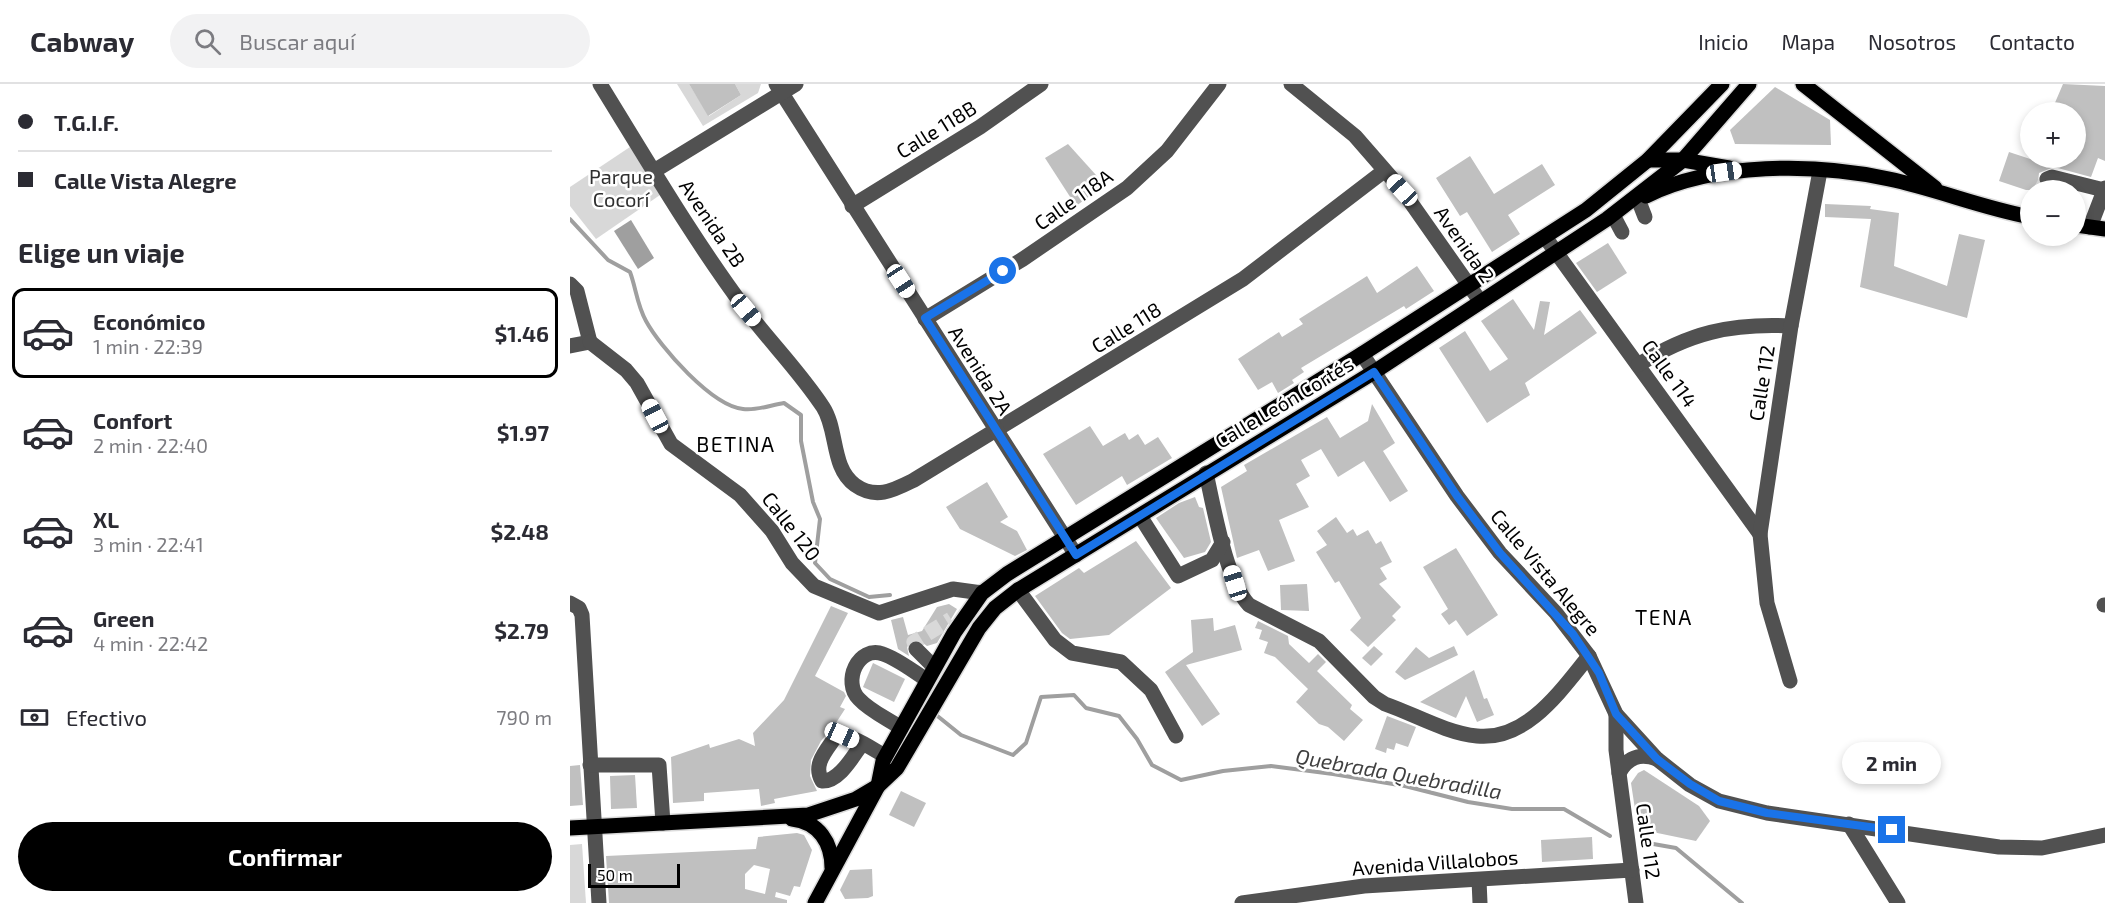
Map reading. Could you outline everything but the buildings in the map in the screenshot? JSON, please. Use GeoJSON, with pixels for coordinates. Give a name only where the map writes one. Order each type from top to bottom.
{"type":"FeatureCollection","features":[{"type":"Feature","properties":{"kind":"main road","name":"Calle León Cortés"},"geometry":{"type":"LineString","coordinates":[[815,903],[878,786],[884,758],[931,674],[953,626],[982,593],[1065,538],[1469,286],[1611,192],[1648,160],[1722,84]]}},
{"type":"Feature","properties":{"kind":"main road","name":"Calle León Cortés"},"geometry":{"type":"LineString","coordinates":[[878,786],[897,768],[979,628],[995,608],[1018,590],[1374,372],[1610,217],[1683,160],[1749,84]]}},
{"type":"Feature","properties":{"kind":"main road"},"geometry":{"type":"LineString","coordinates":[[1808,86],[1906,167],[1946,196]]}},
{"type":"Feature","properties":{"kind":"main road"},"geometry":{"type":"LineString","coordinates":[[1648,160],[1683,160],[1737,170],[1820,171],[1889,179],[1946,196],[2020,213]]}},
{"type":"Feature","properties":{"kind":"main road"},"geometry":{"type":"LineString","coordinates":[[1610,217],[1638,200],[1684,180],[1737,170]]}},
{"type":"Feature","properties":{"kind":"main road"},"geometry":{"type":"LineString","coordinates":[[832,808],[862,784],[884,758]]}},
{"type":"Feature","properties":{"kind":"main road"},"geometry":{"type":"LineString","coordinates":[[570,828],[783,818],[832,808],[878,786]]}},
{"type":"Feature","properties":{"kind":"main road"},"geometry":{"type":"LineString","coordinates":[[783,818],[799,820],[814,826],[825,838],[832,853],[832,869]]}},
{"type":"Feature","properties":{"kind":"street","name":"Avenida 2B"},"geometry":{"type":"LineString","coordinates":[[600,84],[654,171],[746,310],[825,410],[837,442],[842,469],[855,485],[874,493]]}},
{"type":"Feature","properties":{"kind":"street"},"geometry":{"type":"LineString","coordinates":[[654,171],[778,89],[796,84]]}},
{"type":"Feature","properties":{"kind":"street","name":"Calle 118B"},"geometry":{"type":"LineString","coordinates":[[852,206],[980,127],[1041,84]]}},
{"type":"Feature","properties":{"kind":"street","name":"Calle 118A"},"geometry":{"type":"LineString","coordinates":[[925,318],[1023,259],[1127,188],[1167,151],[1219,84]]}},
{"type":"Feature","properties":{"kind":"street","name":"Avenida 2"},"geometry":{"type":"LineString","coordinates":[[1291,84],[1355,136],[1402,190],[1480,302]]}},
{"type":"Feature","properties":{"kind":"street","name":"Avenida 2A"},"geometry":{"type":"LineString","coordinates":[[778,89],[995,432],[1076,555]]}},
{"type":"Feature","properties":{"kind":"street","name":"Calle 118"},"geometry":{"type":"LineString","coordinates":[[874,493],[890,492],[995,432],[1259,269],[1384,171]]}},
{"type":"Feature","properties":{"kind":"street","name":"Calle 112"},"geometry":{"type":"LineString","coordinates":[[1790,681],[1767,603],[1760,534],[1791,326],[1820,171]]}},
{"type":"Feature","properties":{"kind":"street"},"geometry":{"type":"LineString","coordinates":[[2047,179],[2052,177],[2071,184],[2105,189],[2090,227]]}},
{"type":"Feature","properties":{"kind":"street"},"geometry":{"type":"LineString","coordinates":[[1638,200],[1645,217]]}},
{"type":"Feature","properties":{"kind":"street"},"geometry":{"type":"LineString","coordinates":[[1610,217],[1622,232]]}},
{"type":"Feature","properties":{"kind":"street","name":"Calle 114"},"geometry":{"type":"LineString","coordinates":[[1545,237],[1760,534]]}},
{"type":"Feature","properties":{"kind":"street"},"geometry":{"type":"LineString","coordinates":[[570,284],[577,291],[590,342],[570,346]]}},
{"type":"Feature","properties":{"kind":"street"},"geometry":{"type":"LineString","coordinates":[[1638,365],[1665,348],[1695,335],[1726,327],[1791,326]]}},
{"type":"Feature","properties":{"kind":"street","name":"Calle 120"},"geometry":{"type":"LineString","coordinates":[[590,342],[626,370],[638,383],[670,444],[740,495],[755,510],[792,563],[814,586],[879,613],[953,589],[982,593]]}},
{"type":"Feature","properties":{"kind":"street","name":"Calle Vista Alegre"},"geometry":{"type":"LineString","coordinates":[[1362,354],[1464,506],[1500,553],[1556,613],[1589,656],[1616,714],[1657,759],[1690,784],[1719,801],[1767,813],[2000,847],[2042,848],[2105,835]]}},
{"type":"Feature","properties":{"kind":"street"},"geometry":{"type":"LineString","coordinates":[[1206,473],[1223,542],[1241,597],[1249,605],[1311,635],[1330,650],[1374,697],[1385,704],[1476,736],[1500,734],[1515,728],[1550,703],[1589,656]]}},
{"type":"Feature","properties":{"kind":"street"},"geometry":{"type":"LineString","coordinates":[[1140,516],[1178,576],[1212,560],[1223,542]]}},
{"type":"Feature","properties":{"kind":"street"},"geometry":{"type":"LineString","coordinates":[[1018,590],[1055,640],[1072,653],[1121,662],[1151,690],[1176,735]]}},
{"type":"Feature","properties":{"kind":"street"},"geometry":{"type":"LineString","coordinates":[[574,605],[582,615],[599,903]]}},
{"type":"Feature","properties":{"kind":"street"},"geometry":{"type":"LineString","coordinates":[[915,649],[931,674]]}},
{"type":"Feature","properties":{"kind":"street"},"geometry":{"type":"LineString","coordinates":[[901,728],[858,699],[851,687],[852,672],[858,661],[869,654],[882,653],[931,674]]}},
{"type":"Feature","properties":{"kind":"street","name":"Calle 112"},"geometry":{"type":"LineString","coordinates":[[1616,714],[1619,773],[1636,903]]}},
{"type":"Feature","properties":{"kind":"street"},"geometry":{"type":"LineString","coordinates":[[862,744],[884,758]]}},
{"type":"Feature","properties":{"kind":"street"},"geometry":{"type":"LineString","coordinates":[[1619,773],[1630,759],[1639,756],[1657,759]]}},
{"type":"Feature","properties":{"kind":"street"},"geometry":{"type":"LineString","coordinates":[[590,765],[659,765],[663,823]]}},
{"type":"Feature","properties":{"kind":"street"},"geometry":{"type":"LineString","coordinates":[[1849,824],[1898,903]]}},
{"type":"Feature","properties":{"kind":"street","name":"Avenida Villalobos"},"geometry":{"type":"LineString","coordinates":[[1242,903],[1364,886],[1632,870]]}},
{"type":"Feature","properties":{"kind":"street"},"geometry":{"type":"LineString","coordinates":[[1479,880],[1480,903]]}},
{"type":"Feature","properties":{"kind":"green space"},"geometry":{"type":"Polygon","coordinates":[[[677,84],[689,84],[709,116],[741,95],[735,84],[761,84],[758,93],[703,126],[677,84]]]}},
{"type":"Feature","properties":{"kind":"green space","name":"Parque Cocorí"},"geometry":{"type":"Polygon","coordinates":[[[630,147],[660,195],[596,239],[570,206],[570,187],[630,147]]]}},
{"type":"Feature","properties":{"kind":"green space"},"geometry":{"type":"Polygon","coordinates":[[[582,844],[586,903],[570,903],[570,845],[582,844]]]}},
{"type":"Feature","properties":{"kind":"shaded area"},"geometry":{"type":"Polygon","coordinates":[[[631,220],[654,258],[638,269],[614,231],[631,220]]]}},
{"type":"Feature","properties":{"kind":"waterway","name":"Quebrada Quebradilla"},"geometry":{"type":"LineString","coordinates":[[570,219],[608,260],[630,272],[646,321],[663,345],[702,387],[717,398],[743,409],[784,403],[801,415],[801,441],[813,502],[820,519],[815,563],[830,579],[869,597],[890,595]]}},
{"type":"Feature","properties":{"kind":"waterway","name":"Quebrada Quebradilla"},"geometry":{"type":"LineString","coordinates":[[935,711],[935,714],[961,735],[1013,755],[1026,743],[1041,697],[1074,695],[1086,708],[1119,716],[1137,739],[1152,765],[1181,780],[1223,771],[1271,766],[1333,774],[1405,786],[1468,802],[1512,809],[1564,809],[1610,836]]}},
{"type":"Feature","properties":{"kind":"waterway","name":"Quebrada Quebradilla"},"geometry":{"type":"LineString","coordinates":[[1642,842],[1676,848],[1742,903]]}},
{"type":"Feature","properties":{"kind":"tunnel"},"geometry":{"type":"LineString","coordinates":[[916,649],[914,642],[951,619]]}},
{"type":"Feature","properties":{"kind":"district","name":"BETINA"},"geometry":{"type":"Point","coordinates":[736,443]}},
{"type":"Feature","properties":{"kind":"district","name":"TENA"},"geometry":{"type":"Point","coordinates":[1664,616]}},
{"type":"Feature","properties":{"kind":"route"},"geometry":{"type":"LineString","coordinates":[[1003,271],[925,318],[995,432],[1076,555],[1206,473],[1374,372],[1425,451],[1500,553],[1556,613],[1589,656],[1599,673],[1616,714],[1657,759],[1690,784],[1719,801],[1767,813],[1892,830]]}}]}
